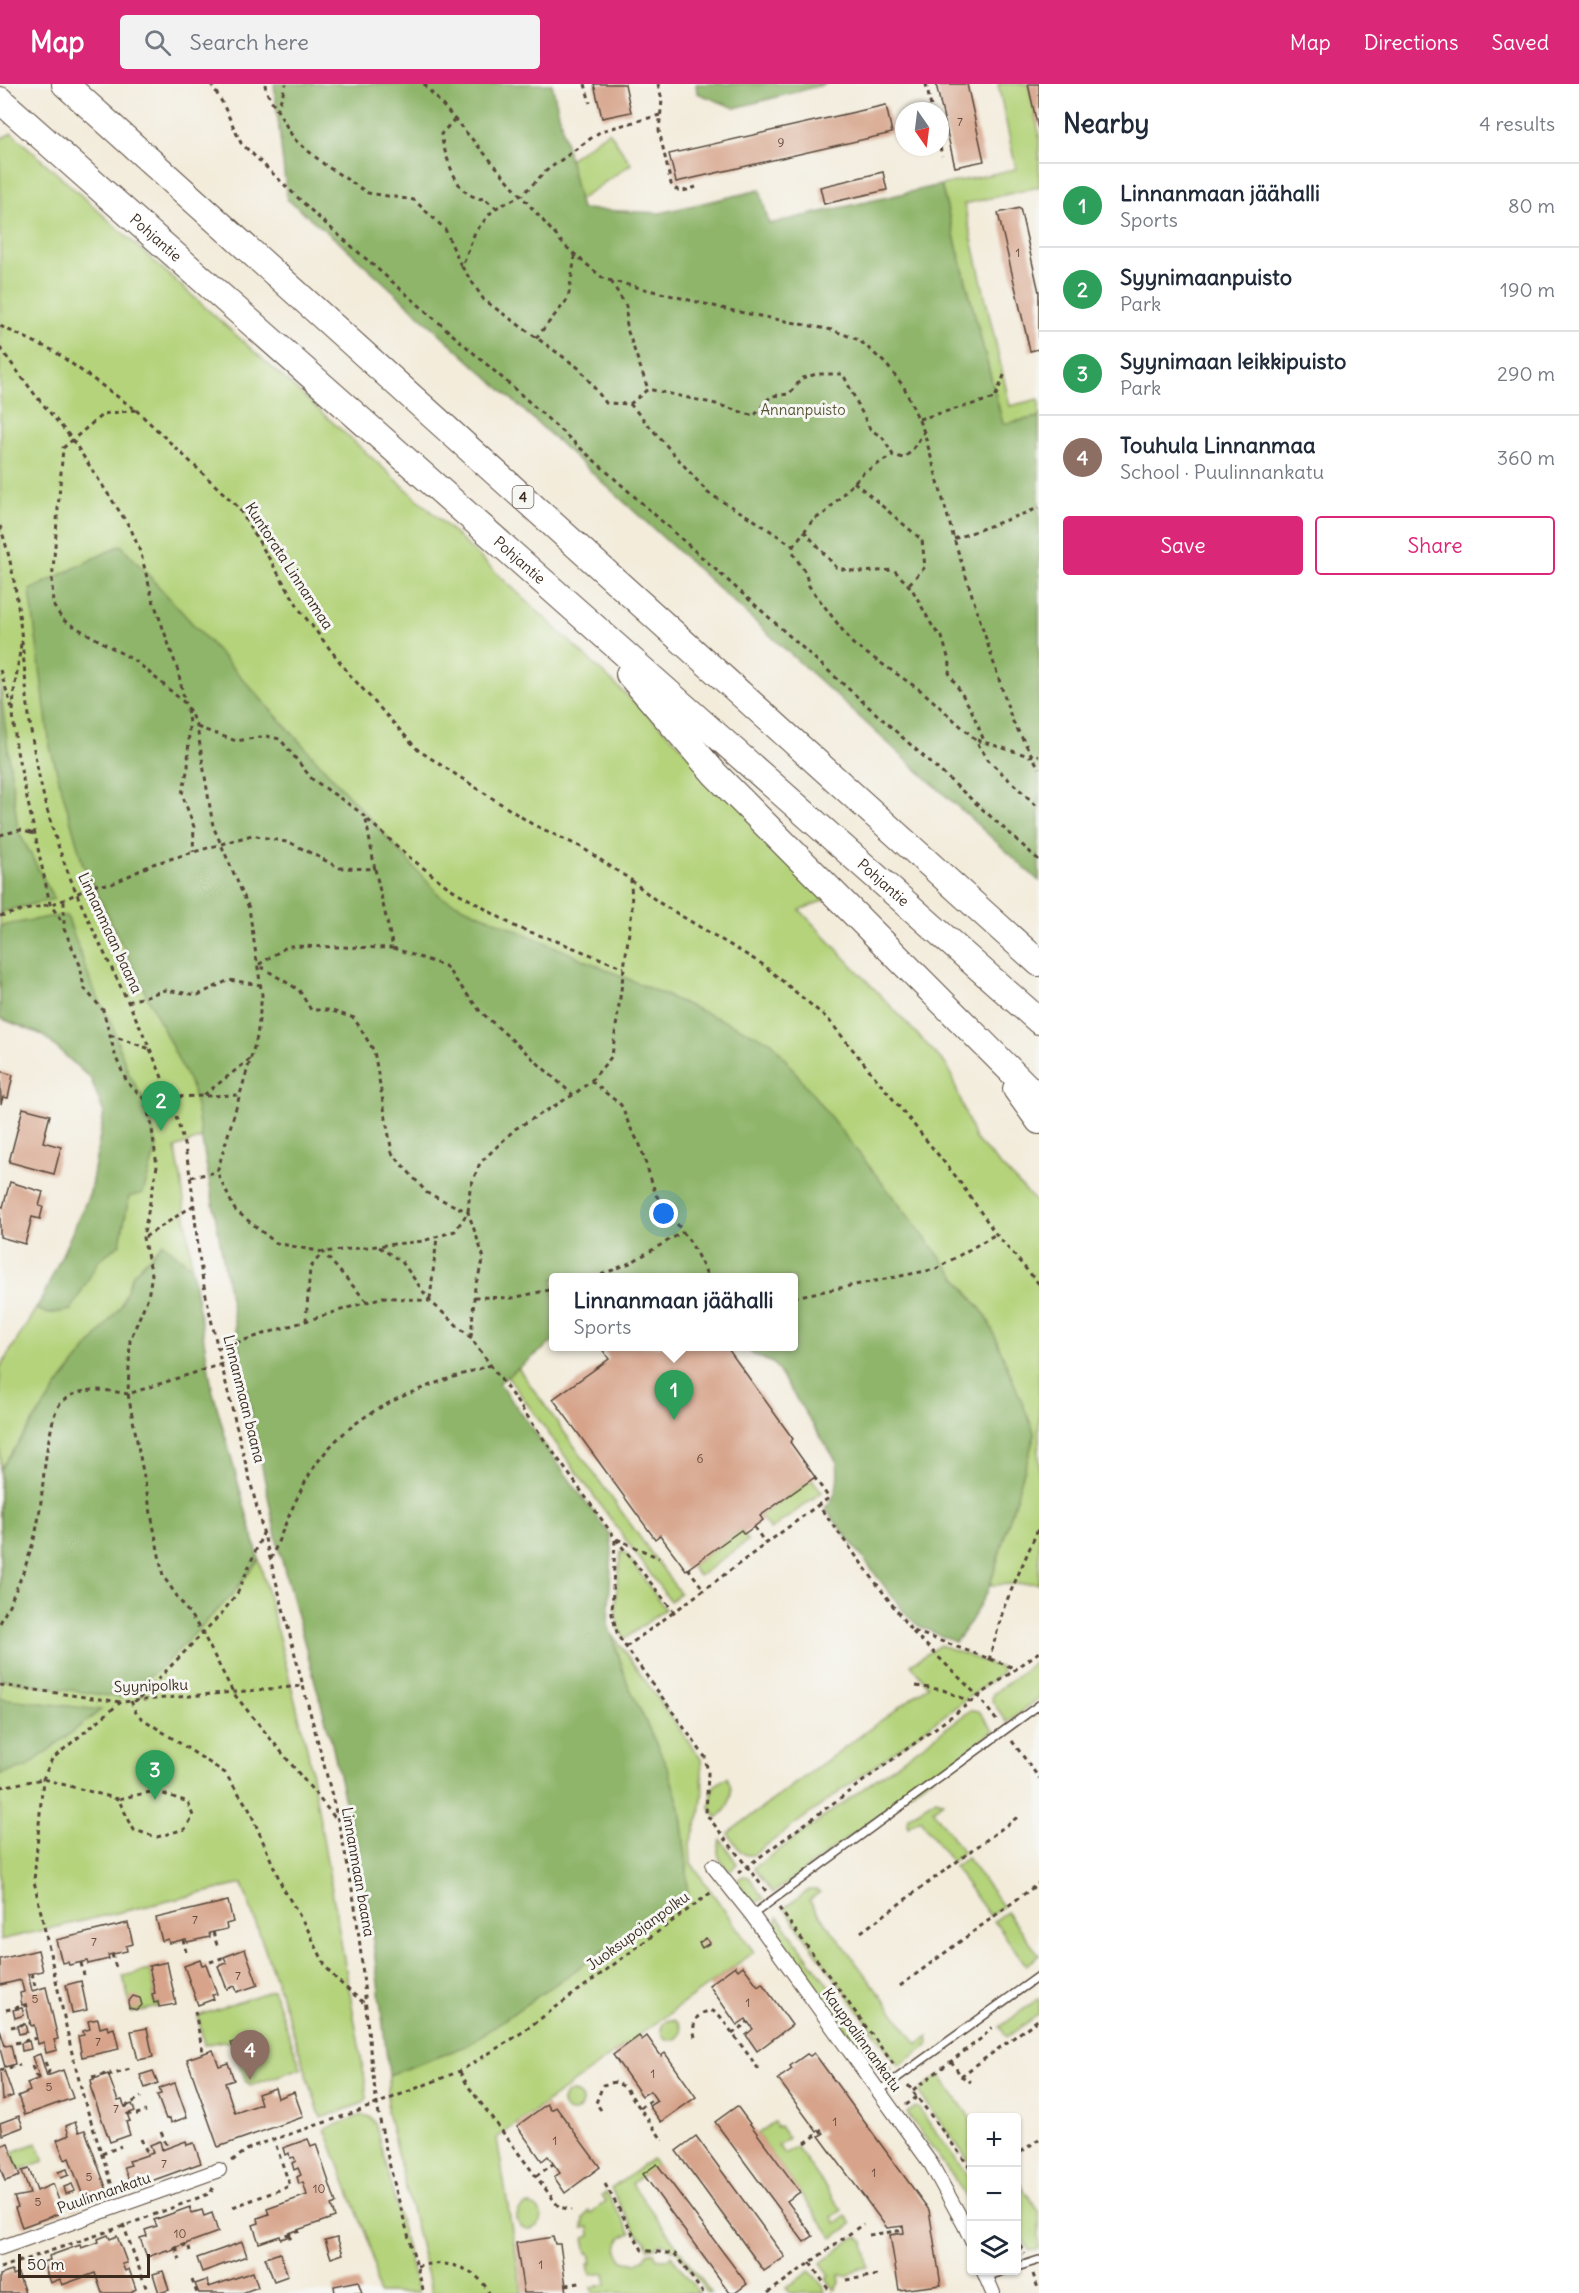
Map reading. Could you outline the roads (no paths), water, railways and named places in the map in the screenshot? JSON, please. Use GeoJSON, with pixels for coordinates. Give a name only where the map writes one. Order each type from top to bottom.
{"type":"FeatureCollection","features":[{"type":"Feature","properties":{"kind":"highway","name":"4"},"geometry":{"type":"LineString","coordinates":[[65,84],[1039,963]]}},
{"type":"Feature","properties":{"kind":"highway","name":"Pohjantie"},"geometry":{"type":"LineString","coordinates":[[0,100],[1039,1021]]}},
{"type":"Feature","properties":{"kind":"highway"},"geometry":{"type":"LineString","coordinates":[[564,598],[715,774],[1039,1099]]}},
{"type":"Feature","properties":{"kind":"highway"},"geometry":{"type":"LineString","coordinates":[[980,1041],[1039,1121]]}},
{"type":"Feature","properties":{"kind":"street","name":"Kauppalinnankatu"},"geometry":{"type":"LineString","coordinates":[[713,1866],[752,1915],[931,2164],[967,2230]]}},
{"type":"Feature","properties":{"kind":"street","name":"Puulinnankatu"},"geometry":{"type":"LineString","coordinates":[[0,2248],[219,2170]]}},
{"type":"Feature","properties":{"kind":"street"},"geometry":{"type":"LineString","coordinates":[[985,2275],[987,2293]]}},
{"type":"Feature","properties":{"kind":"street"},"geometry":{"type":"LineString","coordinates":[[985,2275],[993,2293]]}},
{"type":"Feature","properties":{"kind":"lane"},"geometry":{"type":"LineString","coordinates":[[752,1915],[1039,1705]]}},
{"type":"Feature","properties":{"kind":"lane"},"geometry":{"type":"LineString","coordinates":[[879,2091],[1039,1976]]}},
{"type":"Feature","properties":{"kind":"lane"},"geometry":{"type":"LineString","coordinates":[[1021,2266],[1039,2260]]}},
{"type":"Feature","properties":{"kind":"place","name":"Syynimaanpuisto"},"geometry":{"type":"Point","coordinates":[161,1131]}},
{"type":"Feature","properties":{"kind":"place","name":"Linnanmaan jäähalli"},"geometry":{"type":"Point","coordinates":[674,1420]}},
{"type":"Feature","properties":{"kind":"place","name":"Syynimaan leikkipuisto"},"geometry":{"type":"Point","coordinates":[155,1800]}},
{"type":"Feature","properties":{"kind":"place","name":"Touhula Linnanmaa"},"geometry":{"type":"Point","coordinates":[250,2080]}},
{"type":"Feature","properties":{"kind":"park label","name":"Annanpuisto"},"geometry":{"type":"Point","coordinates":[803,410]}}]}
